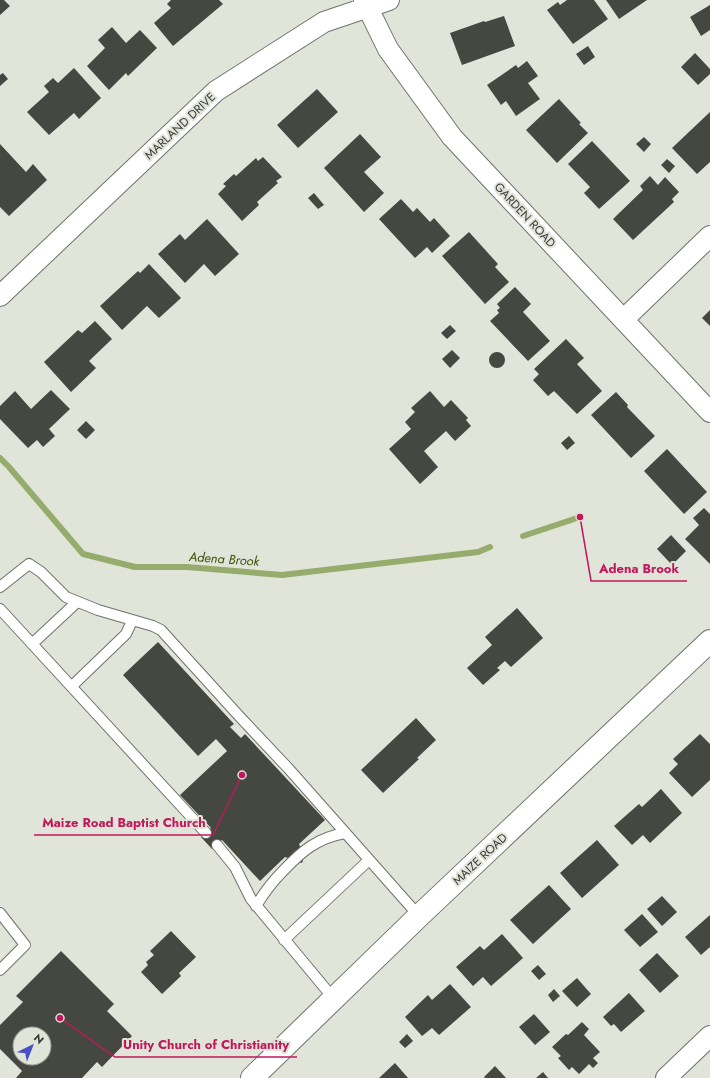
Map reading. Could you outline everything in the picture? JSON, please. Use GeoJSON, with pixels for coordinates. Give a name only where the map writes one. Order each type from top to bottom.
{"type":"FeatureCollection","features":[{"type":"Feature","properties":{"kind":"street","name":"MARLAND DRIVE"},"geometry":{"type":"LineString","coordinates":[[0,296],[216,91],[324,22],[366,3],[389,0]]}},
{"type":"Feature","properties":{"kind":"street","name":"GARDEN ROAD"},"geometry":{"type":"LineString","coordinates":[[366,3],[388,49],[452,137],[710,412]]}},
{"type":"Feature","properties":{"kind":"street"},"geometry":{"type":"LineString","coordinates":[[624,319],[710,236]]}},
{"type":"Feature","properties":{"kind":"street","name":"MAIZE ROAD"},"geometry":{"type":"LineString","coordinates":[[260,1075],[334,999],[419,916],[710,641]]}},
{"type":"Feature","properties":{"kind":"street"},"geometry":{"type":"LineString","coordinates":[[666,1078],[710,1036]]}},
{"type":"Feature","properties":{"kind":"lane"},"geometry":{"type":"LineString","coordinates":[[0,587],[29,564],[41,572],[66,597],[161,630],[288,768],[419,916]]}},
{"type":"Feature","properties":{"kind":"lane"},"geometry":{"type":"LineString","coordinates":[[32,644],[77,602]]}},
{"type":"Feature","properties":{"kind":"lane"},"geometry":{"type":"LineString","coordinates":[[0,609],[206,833]]}},
{"type":"Feature","properties":{"kind":"lane"},"geometry":{"type":"LineString","coordinates":[[72,686],[126,634],[132,621]]}},
{"type":"Feature","properties":{"kind":"lane"},"geometry":{"type":"LineString","coordinates":[[256,906],[266,890],[302,852],[317,842],[345,833]]}},
{"type":"Feature","properties":{"kind":"lane"},"geometry":{"type":"LineString","coordinates":[[217,845],[235,867],[256,906],[334,999]]}},
{"type":"Feature","properties":{"kind":"lane"},"geometry":{"type":"LineString","coordinates":[[284,940],[369,860]]}},
{"type":"Feature","properties":{"kind":"lane"},"geometry":{"type":"LineString","coordinates":[[0,913],[25,945],[0,970]]}},
{"type":"Feature","properties":{"kind":"building"},"geometry":{"type":"Polygon","coordinates":[[[0,0],[4,0],[10,6],[0,15],[0,0]]]}},
{"type":"Feature","properties":{"kind":"building"},"geometry":{"type":"Polygon","coordinates":[[[171,0],[219,0],[223,4],[173,46],[154,23],[171,8],[167,4],[171,0]]]}},
{"type":"Feature","properties":{"kind":"building"},"geometry":{"type":"Polygon","coordinates":[[[567,0],[594,0],[608,19],[573,44],[547,10],[558,2],[560,5],[567,0]]]}},
{"type":"Feature","properties":{"kind":"building"},"geometry":{"type":"Polygon","coordinates":[[[606,0],[647,0],[619,19],[606,0]]]}},
{"type":"Feature","properties":{"kind":"building"},"geometry":{"type":"Polygon","coordinates":[[[710,5],[710,30],[701,36],[690,17],[710,5]]]}},
{"type":"Feature","properties":{"kind":"building"},"geometry":{"type":"Polygon","coordinates":[[[504,16],[515,46],[462,65],[450,33],[484,21],[485,22],[504,16]]]}},
{"type":"Feature","properties":{"kind":"building"},"geometry":{"type":"Polygon","coordinates":[[[112,27],[126,43],[140,30],[157,48],[128,76],[126,73],[109,90],[87,66],[105,48],[98,40],[112,27]]]}},
{"type":"Feature","properties":{"kind":"building"},"geometry":{"type":"Polygon","coordinates":[[[588,46],[595,57],[584,65],[576,54],[588,46]]]}},
{"type":"Feature","properties":{"kind":"building"},"geometry":{"type":"Polygon","coordinates":[[[695,53],[710,69],[710,74],[698,85],[681,67],[695,53]]]}},
{"type":"Feature","properties":{"kind":"building"},"geometry":{"type":"Polygon","coordinates":[[[527,61],[538,76],[528,83],[540,99],[516,116],[506,101],[501,105],[487,85],[516,65],[518,68],[527,61]]]}},
{"type":"Feature","properties":{"kind":"building"},"geometry":{"type":"Polygon","coordinates":[[[74,68],[101,98],[79,119],[74,113],[49,135],[27,112],[49,92],[44,86],[53,78],[58,83],[74,68]]]}},
{"type":"Feature","properties":{"kind":"building"},"geometry":{"type":"Polygon","coordinates":[[[3,73],[8,79],[0,86],[0,75],[3,73]]]}},
{"type":"Feature","properties":{"kind":"building"},"geometry":{"type":"Polygon","coordinates":[[[317,89],[338,112],[298,148],[277,125],[317,89]]]}},
{"type":"Feature","properties":{"kind":"building"},"geometry":{"type":"Polygon","coordinates":[[[559,99],[588,133],[557,163],[526,130],[559,99]]]}},
{"type":"Feature","properties":{"kind":"building"},"geometry":{"type":"Polygon","coordinates":[[[710,112],[710,162],[697,174],[672,148],[710,112]]]}},
{"type":"Feature","properties":{"kind":"building"},"geometry":{"type":"Polygon","coordinates":[[[360,134],[381,157],[364,172],[384,193],[364,212],[324,168],[360,134]]]}},
{"type":"Feature","properties":{"kind":"building"},"geometry":{"type":"Polygon","coordinates":[[[644,137],[651,144],[644,152],[636,144],[644,137]]]}},
{"type":"Feature","properties":{"kind":"building"},"geometry":{"type":"Polygon","coordinates":[[[592,141],[630,181],[599,209],[584,193],[590,187],[568,164],[592,141]]]}},
{"type":"Feature","properties":{"kind":"building"},"geometry":{"type":"Polygon","coordinates":[[[0,144],[26,172],[33,164],[47,180],[9,216],[0,207],[0,144]]]}},
{"type":"Feature","properties":{"kind":"building"},"geometry":{"type":"Polygon","coordinates":[[[263,157],[282,177],[276,181],[278,183],[257,202],[259,205],[242,221],[218,194],[226,186],[223,184],[234,174],[236,176],[256,158],[258,161],[263,157]]]}},
{"type":"Feature","properties":{"kind":"building"},"geometry":{"type":"Polygon","coordinates":[[[667,159],[675,166],[669,173],[661,165],[667,159]]]}},
{"type":"Feature","properties":{"kind":"building"},"geometry":{"type":"Polygon","coordinates":[[[650,176],[658,185],[665,177],[679,192],[672,199],[674,202],[633,240],[613,219],[643,190],[640,186],[650,176]]]}},
{"type":"Feature","properties":{"kind":"building"},"geometry":{"type":"Polygon","coordinates":[[[314,193],[324,205],[318,209],[308,198],[314,193]]]}},
{"type":"Feature","properties":{"kind":"building"},"geometry":{"type":"Polygon","coordinates":[[[401,199],[413,212],[417,208],[430,222],[434,218],[450,236],[432,253],[427,247],[415,258],[379,219],[401,199]]]}},
{"type":"Feature","properties":{"kind":"building"},"geometry":{"type":"Polygon","coordinates":[[[207,219],[239,254],[215,276],[204,264],[185,283],[158,254],[180,234],[185,240],[207,219]]]}},
{"type":"Feature","properties":{"kind":"building"},"geometry":{"type":"Polygon","coordinates":[[[469,232],[498,264],[495,267],[509,282],[485,304],[442,256],[469,232]]]}},
{"type":"Feature","properties":{"kind":"building"},"geometry":{"type":"Polygon","coordinates":[[[149,264],[181,298],[159,318],[147,306],[122,330],[100,306],[138,271],[140,273],[149,264]]]}},
{"type":"Feature","properties":{"kind":"building"},"geometry":{"type":"Polygon","coordinates":[[[515,287],[531,304],[523,312],[550,341],[528,361],[490,321],[499,313],[497,310],[500,308],[497,304],[515,287]]]}},
{"type":"Feature","properties":{"kind":"building"},"geometry":{"type":"Polygon","coordinates":[[[710,310],[710,326],[702,318],[710,310]]]}},
{"type":"Feature","properties":{"kind":"building"},"geometry":{"type":"Polygon","coordinates":[[[95,321],[112,339],[89,361],[96,368],[71,392],[44,362],[78,330],[82,333],[95,321]]]}},
{"type":"Feature","properties":{"kind":"building"},"geometry":{"type":"Polygon","coordinates":[[[450,325],[456,331],[447,339],[441,333],[450,325]]]}},
{"type":"Feature","properties":{"kind":"building"},"geometry":{"type":"Polygon","coordinates":[[[566,339],[584,358],[577,364],[602,391],[577,414],[554,391],[548,396],[533,380],[539,374],[534,369],[566,339]]]}},
{"type":"Feature","properties":{"kind":"building"},"geometry":{"type":"Polygon","coordinates":[[[452,350],[460,358],[450,368],[442,359],[452,350]]]}},
{"type":"Feature","properties":{"kind":"building"},"geometry":{"type":"Polygon","coordinates":[[[497,352],[504,357],[505,360],[500,367],[497,368],[490,363],[489,360],[494,353],[497,352]]]}},
{"type":"Feature","properties":{"kind":"building"},"geometry":{"type":"Polygon","coordinates":[[[51,390],[70,409],[49,429],[55,436],[43,447],[37,440],[28,448],[0,419],[0,406],[15,391],[31,409],[51,390]]]}},
{"type":"Feature","properties":{"kind":"building"},"geometry":{"type":"Polygon","coordinates":[[[430,391],[444,407],[451,400],[468,418],[466,420],[471,426],[455,441],[446,431],[424,451],[438,467],[420,484],[389,449],[411,429],[405,422],[415,412],[411,408],[430,391]]]}},
{"type":"Feature","properties":{"kind":"building"},"geometry":{"type":"Polygon","coordinates":[[[616,392],[628,405],[627,407],[655,436],[631,458],[591,415],[616,392]]]}},
{"type":"Feature","properties":{"kind":"building"},"geometry":{"type":"Polygon","coordinates":[[[86,421],[95,430],[86,439],[77,430],[86,421]]]}},
{"type":"Feature","properties":{"kind":"building"},"geometry":{"type":"Polygon","coordinates":[[[569,436],[575,443],[567,450],[561,443],[569,436]]]}},
{"type":"Feature","properties":{"kind":"building"},"geometry":{"type":"Polygon","coordinates":[[[667,449],[707,492],[684,514],[644,471],[667,449]]]}},
{"type":"Feature","properties":{"kind":"building"},"geometry":{"type":"Polygon","coordinates":[[[704,508],[710,514],[710,564],[685,539],[699,525],[693,518],[704,508]]]}},
{"type":"Feature","properties":{"kind":"building"},"geometry":{"type":"Polygon","coordinates":[[[671,535],[686,551],[672,565],[657,549],[671,535]]]}},
{"type":"Feature","properties":{"kind":"building"},"geometry":{"type":"Polygon","coordinates":[[[517,608],[543,638],[511,667],[505,661],[497,668],[500,670],[483,685],[467,668],[492,645],[485,637],[517,608]]]}},
{"type":"Feature","properties":{"kind":"building"},"geometry":{"type":"Polygon","coordinates":[[[158,642],[234,724],[230,727],[241,738],[245,734],[325,820],[299,844],[304,857],[302,863],[285,857],[260,881],[222,840],[212,849],[201,837],[211,828],[180,795],[227,751],[216,739],[198,756],[123,675],[158,642]]]}},
{"type":"Feature","properties":{"kind":"building"},"geometry":{"type":"Polygon","coordinates":[[[416,718],[436,740],[417,758],[419,759],[383,793],[361,770],[416,718]]]}},
{"type":"Feature","properties":{"kind":"building"},"geometry":{"type":"Polygon","coordinates":[[[700,734],[710,744],[710,780],[692,797],[669,773],[678,764],[673,759],[700,734]]]}},
{"type":"Feature","properties":{"kind":"building"},"geometry":{"type":"Polygon","coordinates":[[[661,789],[682,813],[650,843],[643,835],[632,845],[614,826],[639,804],[642,807],[661,789]]]}},
{"type":"Feature","properties":{"kind":"building"},"geometry":{"type":"Polygon","coordinates":[[[597,840],[619,865],[582,898],[560,873],[597,840]]]}},
{"type":"Feature","properties":{"kind":"building"},"geometry":{"type":"Polygon","coordinates":[[[549,885],[571,909],[533,944],[510,920],[549,885]]]}},
{"type":"Feature","properties":{"kind":"building"},"geometry":{"type":"Polygon","coordinates":[[[662,896],[677,912],[662,926],[647,909],[662,896]]]}},
{"type":"Feature","properties":{"kind":"building"},"geometry":{"type":"Polygon","coordinates":[[[642,914],[658,932],[640,947],[624,930],[642,914]]]}},
{"type":"Feature","properties":{"kind":"building"},"geometry":{"type":"Polygon","coordinates":[[[710,915],[710,947],[701,955],[685,937],[710,915]]]}},
{"type":"Feature","properties":{"kind":"building"},"geometry":{"type":"Polygon","coordinates":[[[171,931],[196,957],[179,973],[181,976],[162,994],[141,972],[148,965],[146,962],[154,955],[150,951],[171,931]]]}},
{"type":"Feature","properties":{"kind":"building"},"geometry":{"type":"Polygon","coordinates":[[[502,934],[523,958],[491,986],[483,977],[473,986],[456,967],[480,946],[484,950],[502,934]]]}},
{"type":"Feature","properties":{"kind":"building"},"geometry":{"type":"Polygon","coordinates":[[[61,951],[114,1004],[107,1011],[132,1036],[102,1067],[97,1062],[82,1078],[16,1078],[22,1071],[17,1066],[52,1066],[52,1026],[12,1026],[12,1061],[0,1049],[0,1025],[23,1002],[16,996],[61,951]]]}},
{"type":"Feature","properties":{"kind":"building"},"geometry":{"type":"Polygon","coordinates":[[[657,953],[679,976],[660,993],[639,970],[657,953]]]}},
{"type":"Feature","properties":{"kind":"building"},"geometry":{"type":"Polygon","coordinates":[[[538,965],[546,974],[539,980],[531,971],[538,965]]]}},
{"type":"Feature","properties":{"kind":"building"},"geometry":{"type":"Polygon","coordinates":[[[577,978],[591,994],[577,1007],[562,991],[577,978]]]}},
{"type":"Feature","properties":{"kind":"building"},"geometry":{"type":"Polygon","coordinates":[[[450,984],[471,1007],[439,1035],[432,1028],[422,1036],[405,1017],[428,995],[432,1000],[450,984]]]}},
{"type":"Feature","properties":{"kind":"building"},"geometry":{"type":"Polygon","coordinates":[[[554,989],[560,996],[553,1002],[548,995],[554,989]]]}},
{"type":"Feature","properties":{"kind":"building"},"geometry":{"type":"Polygon","coordinates":[[[629,993],[645,1011],[621,1032],[614,1024],[611,1026],[603,1017],[629,993]]]}},
{"type":"Feature","properties":{"kind":"building"},"geometry":{"type":"Polygon","coordinates":[[[534,1014],[550,1032],[535,1045],[519,1027],[534,1014]]]}},
{"type":"Feature","properties":{"kind":"building"},"geometry":{"type":"Polygon","coordinates":[[[582,1022],[589,1029],[584,1035],[600,1052],[593,1058],[598,1063],[593,1068],[589,1064],[579,1074],[572,1067],[569,1070],[558,1058],[561,1056],[552,1047],[582,1022]]]}},
{"type":"Feature","properties":{"kind":"building"},"geometry":{"type":"Polygon","coordinates":[[[407,1034],[413,1041],[405,1048],[399,1042],[407,1034]]]}},
{"type":"Feature","properties":{"kind":"building"},"geometry":{"type":"Polygon","coordinates":[[[395,1063],[408,1078],[379,1078],[395,1063]]]}},
{"type":"Feature","properties":{"kind":"building"},"geometry":{"type":"Polygon","coordinates":[[[495,1066],[506,1078],[484,1077],[495,1066]]]}},
{"type":"Feature","properties":{"kind":"building"},"geometry":{"type":"Polygon","coordinates":[[[543,1072],[548,1078],[536,1078],[543,1072]]]}},
{"type":"Feature","properties":{"kind":"waterway","name":"Adena Brook"},"geometry":{"type":"LineString","coordinates":[[0,458],[83,554],[135,567],[187,567],[282,575],[478,552],[490,547]]}},
{"type":"Feature","properties":{"kind":"waterway","name":"Adena Brook"},"geometry":{"type":"LineString","coordinates":[[523,536],[580,517]]}},
{"type":"Feature","properties":{"kind":"place","name":"Adena Brook"},"geometry":{"type":"Point","coordinates":[580,517]}},
{"type":"Feature","properties":{"kind":"place","name":"Maize Road Baptist Church"},"geometry":{"type":"Point","coordinates":[242,775]}},
{"type":"Feature","properties":{"kind":"place","name":"Unity Church of Christianity"},"geometry":{"type":"Point","coordinates":[60,1018]}}]}
